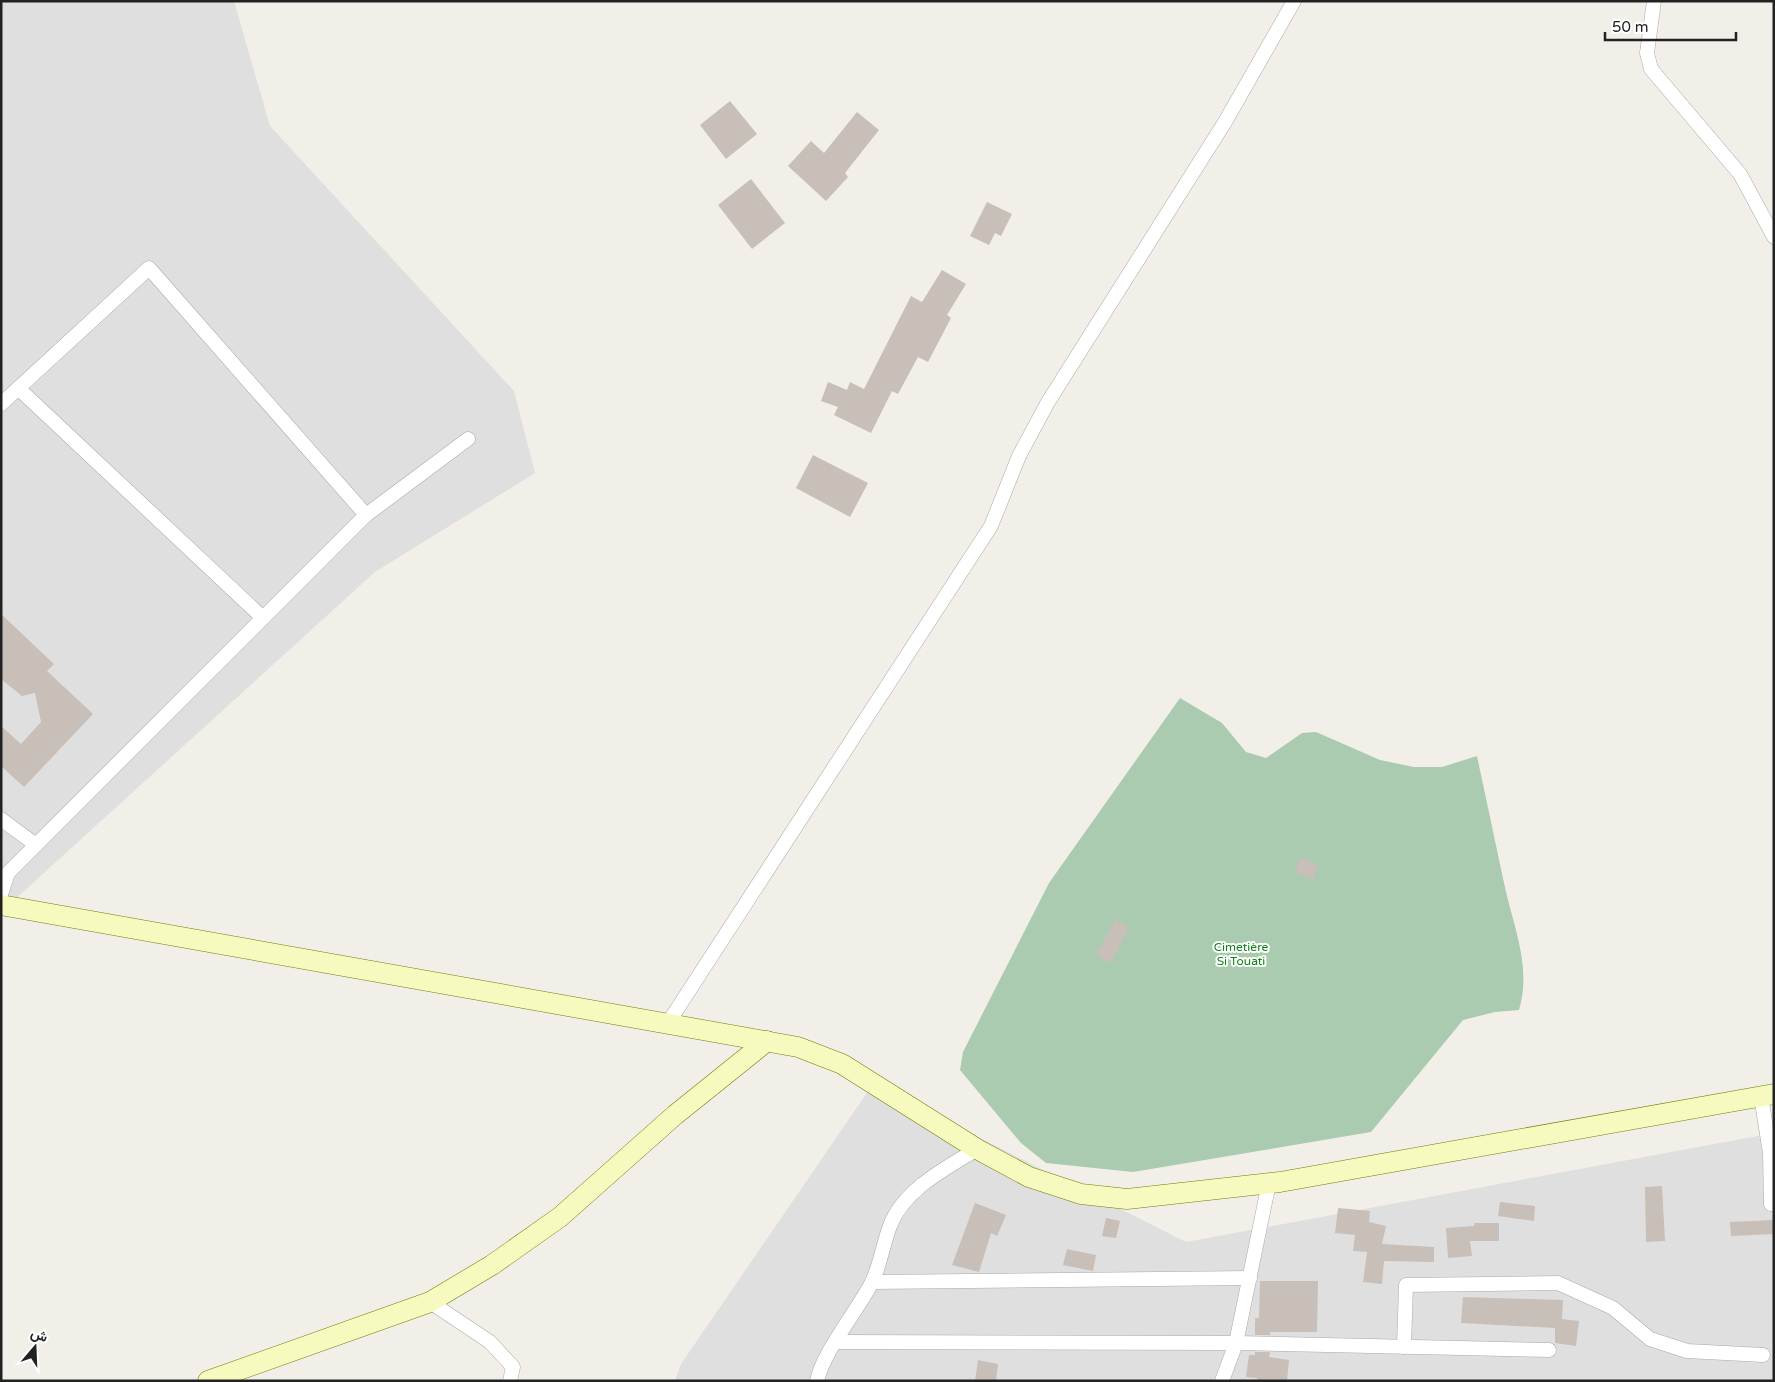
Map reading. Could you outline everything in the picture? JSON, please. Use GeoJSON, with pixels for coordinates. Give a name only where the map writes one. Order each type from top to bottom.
{"type":"FeatureCollection","features":[{"type":"Feature","properties":{"kind":"main road"},"geometry":{"type":"LineString","coordinates":[[1,905],[798,1047],[842,1064],[977,1149],[1029,1177],[1081,1194],[1127,1199],[1269,1183],[1767,1095]]}},
{"type":"Feature","properties":{"kind":"main road"},"geometry":{"type":"LineString","coordinates":[[208,1381],[430,1302],[492,1266],[560,1217],[675,1115],[767,1040]]}},
{"type":"Feature","properties":{"kind":"street"},"geometry":{"type":"LineString","coordinates":[[668,1023],[991,526],[1019,456],[1048,402],[1225,122],[1294,1]]}},
{"type":"Feature","properties":{"kind":"street"},"geometry":{"type":"LineString","coordinates":[[1654,1],[1648,52],[1651,69],[1740,174],[1774,237]]}},
{"type":"Feature","properties":{"kind":"street"},"geometry":{"type":"LineString","coordinates":[[1,404],[149,268],[366,515]]}},
{"type":"Feature","properties":{"kind":"street"},"geometry":{"type":"LineString","coordinates":[[18,388],[263,618]]}},
{"type":"Feature","properties":{"kind":"street"},"geometry":{"type":"LineString","coordinates":[[1,894],[8,873],[366,515],[468,439]]}},
{"type":"Feature","properties":{"kind":"street"},"geometry":{"type":"LineString","coordinates":[[1,819],[36,845]]}},
{"type":"Feature","properties":{"kind":"street"},"geometry":{"type":"LineString","coordinates":[[1767,1095],[1772,1204],[1774,1204]]}},
{"type":"Feature","properties":{"kind":"street"},"geometry":{"type":"LineString","coordinates":[[817,1381],[836,1342],[872,1282],[891,1223],[908,1198],[941,1171],[977,1149]]}},
{"type":"Feature","properties":{"kind":"street"},"geometry":{"type":"LineString","coordinates":[[1222,1381],[1236,1343],[1269,1183]]}},
{"type":"Feature","properties":{"kind":"street"},"geometry":{"type":"LineString","coordinates":[[872,1282],[1250,1278]]}},
{"type":"Feature","properties":{"kind":"street"},"geometry":{"type":"LineString","coordinates":[[1404,1347],[1406,1286],[1558,1282],[1613,1308],[1650,1339],[1687,1351],[1763,1355]]}},
{"type":"Feature","properties":{"kind":"street"},"geometry":{"type":"LineString","coordinates":[[430,1302],[490,1342],[511,1374],[523,1381]]}},
{"type":"Feature","properties":{"kind":"street"},"geometry":{"type":"LineString","coordinates":[[836,1342],[1236,1343],[1550,1350]]}},
{"type":"Feature","properties":{"kind":"shaded area"},"geometry":{"type":"Polygon","coordinates":[[[1,1],[234,1],[270,126],[514,391],[535,473],[375,572],[1,912],[1,1]]]}},
{"type":"Feature","properties":{"kind":"shaded area"},"geometry":{"type":"Polygon","coordinates":[[[873,1084],[1186,1242],[1774,1133],[1774,1381],[675,1381],[681,1364],[873,1084]]]}},
{"type":"Feature","properties":{"kind":"green space","name":"Cimetière Si Touati"},"geometry":{"type":"Polygon","coordinates":[[[1180,698],[1222,723],[1246,752],[1266,758],[1302,733],[1316,732],[1380,760],[1414,767],[1442,767],[1477,756],[1504,883],[1520,946],[1523,978],[1519,1010],[1495,1012],[1463,1020],[1371,1132],[1133,1172],[1046,1163],[1021,1143],[960,1070],[963,1052],[1049,883],[1180,698]]]}},
{"type":"Feature","properties":{"kind":"building"},"geometry":{"type":"Polygon","coordinates":[[[730,101],[757,134],[726,159],[700,125],[730,101]]]}},
{"type":"Feature","properties":{"kind":"building"},"geometry":{"type":"Polygon","coordinates":[[[857,112],[879,130],[845,173],[848,177],[826,201],[788,166],[811,141],[824,153],[857,112]]]}},
{"type":"Feature","properties":{"kind":"building"},"geometry":{"type":"Polygon","coordinates":[[[751,179],[785,223],[752,249],[718,205],[751,179]]]}},
{"type":"Feature","properties":{"kind":"building"},"geometry":{"type":"Polygon","coordinates":[[[987,202],[1012,214],[1001,236],[995,233],[989,245],[970,236],[987,202]]]}},
{"type":"Feature","properties":{"kind":"building"},"geometry":{"type":"Polygon","coordinates":[[[942,270],[966,284],[947,315],[951,318],[928,362],[918,357],[898,394],[892,391],[871,433],[834,415],[838,407],[821,401],[828,382],[847,390],[850,382],[864,389],[911,296],[922,302],[942,270]]]}},
{"type":"Feature","properties":{"kind":"building"},"geometry":{"type":"Polygon","coordinates":[[[813,455],[868,483],[850,517],[796,488],[813,455]]]}},
{"type":"Feature","properties":{"kind":"building"},"geometry":{"type":"Polygon","coordinates":[[[1,614],[54,664],[47,671],[93,714],[24,787],[1,766],[1,726],[21,744],[41,722],[35,693],[22,696],[1,679],[1,614]]]}},
{"type":"Feature","properties":{"kind":"building"},"geometry":{"type":"Polygon","coordinates":[[[1300,858],[1318,864],[1313,879],[1295,873],[1300,858]]]}},
{"type":"Feature","properties":{"kind":"building"},"geometry":{"type":"Polygon","coordinates":[[[1115,920],[1129,927],[1111,963],[1096,955],[1115,920]]]}},
{"type":"Feature","properties":{"kind":"building"},"geometry":{"type":"Polygon","coordinates":[[[1662,1186],[1665,1241],[1646,1242],[1645,1187],[1662,1186]]]}},
{"type":"Feature","properties":{"kind":"building"},"geometry":{"type":"Polygon","coordinates":[[[1500,1202],[1535,1206],[1534,1221],[1498,1216],[1500,1202]]]}},
{"type":"Feature","properties":{"kind":"building"},"geometry":{"type":"Polygon","coordinates":[[[975,1203],[1006,1215],[997,1236],[991,1233],[979,1272],[952,1265],[975,1203]]]}},
{"type":"Feature","properties":{"kind":"building"},"geometry":{"type":"Polygon","coordinates":[[[1338,1208],[1370,1211],[1369,1222],[1386,1226],[1382,1244],[1434,1247],[1434,1262],[1384,1261],[1382,1284],[1363,1282],[1367,1252],[1353,1251],[1355,1235],[1335,1233],[1338,1208]]]}},
{"type":"Feature","properties":{"kind":"building"},"geometry":{"type":"Polygon","coordinates":[[[1106,1218],[1120,1221],[1116,1238],[1102,1236],[1106,1218]]]}},
{"type":"Feature","properties":{"kind":"building"},"geometry":{"type":"Polygon","coordinates":[[[1774,1220],[1774,1234],[1731,1236],[1730,1222],[1774,1220]]]}},
{"type":"Feature","properties":{"kind":"building"},"geometry":{"type":"Polygon","coordinates":[[[1474,1223],[1499,1223],[1499,1241],[1470,1241],[1472,1256],[1448,1258],[1446,1228],[1474,1226],[1474,1223]]]}},
{"type":"Feature","properties":{"kind":"building"},"geometry":{"type":"Polygon","coordinates":[[[1067,1249],[1096,1255],[1093,1271],[1063,1265],[1067,1249]]]}},
{"type":"Feature","properties":{"kind":"building"},"geometry":{"type":"Polygon","coordinates":[[[1260,1281],[1318,1281],[1317,1332],[1270,1332],[1270,1335],[1255,1335],[1255,1318],[1259,1318],[1260,1281]]]}},
{"type":"Feature","properties":{"kind":"building"},"geometry":{"type":"Polygon","coordinates":[[[1463,1297],[1563,1300],[1562,1319],[1579,1321],[1576,1346],[1555,1343],[1555,1328],[1461,1323],[1463,1297]]]}},
{"type":"Feature","properties":{"kind":"building"},"geometry":{"type":"Polygon","coordinates":[[[1255,1352],[1270,1352],[1269,1357],[1289,1360],[1287,1381],[1257,1381],[1257,1378],[1246,1377],[1249,1355],[1255,1355],[1255,1352]]]}},
{"type":"Feature","properties":{"kind":"building"},"geometry":{"type":"Polygon","coordinates":[[[978,1360],[998,1364],[996,1381],[975,1381],[978,1360]]]}}]}
